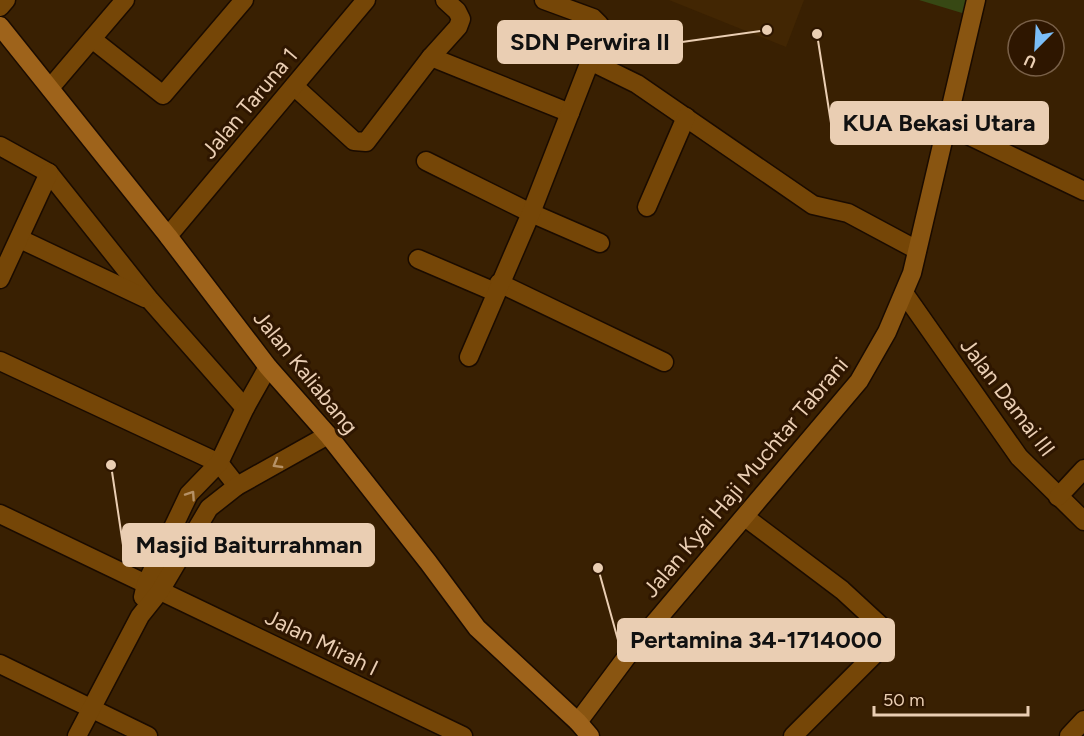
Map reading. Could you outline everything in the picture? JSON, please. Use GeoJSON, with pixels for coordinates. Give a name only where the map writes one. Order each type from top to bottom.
{"type":"FeatureCollection","features":[{"type":"Feature","properties":{"kind":"main road","name":"Jalan Kaliabang"},"geometry":{"type":"LineString","coordinates":[[0,26],[168,236],[268,367],[327,435],[428,562],[477,628],[578,722],[590,736]]}},
{"type":"Feature","properties":{"kind":"street"},"geometry":{"type":"LineString","coordinates":[[0,7],[6,0]]}},
{"type":"Feature","properties":{"kind":"street"},"geometry":{"type":"LineString","coordinates":[[50,88],[125,0]]}},
{"type":"Feature","properties":{"kind":"street"},"geometry":{"type":"LineString","coordinates":[[92,39],[163,95],[244,0]]}},
{"type":"Feature","properties":{"kind":"street","name":"Jalan Taruna 1"},"geometry":{"type":"LineString","coordinates":[[168,236],[366,0]]}},
{"type":"Feature","properties":{"kind":"street"},"geometry":{"type":"LineString","coordinates":[[294,86],[354,141],[361,143],[366,141],[430,57],[458,27],[461,19],[457,10],[445,0]]}},
{"type":"Feature","properties":{"kind":"street"},"geometry":{"type":"LineString","coordinates":[[469,357],[531,213],[601,33],[598,24],[592,18],[544,0]]}},
{"type":"Feature","properties":{"kind":"street","name":"Jalan Kyai Haji Muchtar Tabrani"},"geometry":{"type":"LineString","coordinates":[[578,722],[634,647],[859,381],[887,332],[912,273],[976,0]]}},
{"type":"Feature","properties":{"kind":"street"},"geometry":{"type":"LineString","coordinates":[[430,57],[570,113]]}},
{"type":"Feature","properties":{"kind":"street"},"geometry":{"type":"LineString","coordinates":[[590,62],[637,84],[813,205],[848,213],[917,250]]}},
{"type":"Feature","properties":{"kind":"street"},"geometry":{"type":"LineString","coordinates":[[647,207],[686,117]]}},
{"type":"Feature","properties":{"kind":"street"},"geometry":{"type":"LineString","coordinates":[[947,125],[1084,191]]}},
{"type":"Feature","properties":{"kind":"street"},"geometry":{"type":"LineString","coordinates":[[0,146],[49,173],[150,300],[245,408]]}},
{"type":"Feature","properties":{"kind":"street"},"geometry":{"type":"LineString","coordinates":[[426,161],[531,213],[600,243]]}},
{"type":"Feature","properties":{"kind":"street"},"geometry":{"type":"LineString","coordinates":[[0,279],[49,173]]}},
{"type":"Feature","properties":{"kind":"street"},"geometry":{"type":"LineString","coordinates":[[20,239],[150,300]]}},
{"type":"Feature","properties":{"kind":"street"},"geometry":{"type":"LineString","coordinates":[[418,259],[497,288],[664,362]]}},
{"type":"Feature","properties":{"kind":"street","name":"Jalan Damai III"},"geometry":{"type":"LineString","coordinates":[[904,293],[1025,463],[1084,521]]}},
{"type":"Feature","properties":{"kind":"street"},"geometry":{"type":"LineString","coordinates":[[0,361],[219,463],[237,486]]}},
{"type":"Feature","properties":{"kind":"street"},"geometry":{"type":"LineString","coordinates":[[77,736],[153,588],[189,494],[219,463],[245,408],[268,367]]}},
{"type":"Feature","properties":{"kind":"street"},"geometry":{"type":"LineString","coordinates":[[153,588],[209,508],[237,486],[327,435]]}},
{"type":"Feature","properties":{"kind":"street"},"geometry":{"type":"LineString","coordinates":[[1058,497],[1084,469]]}},
{"type":"Feature","properties":{"kind":"street","name":"Jalan Mirah I"},"geometry":{"type":"LineString","coordinates":[[0,514],[463,736]]}},
{"type":"Feature","properties":{"kind":"street"},"geometry":{"type":"LineString","coordinates":[[745,517],[842,590],[880,625],[882,632],[883,643],[873,656],[793,736]]}},
{"type":"Feature","properties":{"kind":"street"},"geometry":{"type":"LineString","coordinates":[[0,664],[148,736]]}},
{"type":"Feature","properties":{"kind":"street"},"geometry":{"type":"LineString","coordinates":[[1069,736],[1084,720]]}},
{"type":"Feature","properties":{"kind":"shaded area"},"geometry":{"type":"Polygon","coordinates":[[[669,0],[804,0],[786,47],[669,0]]]}},
{"type":"Feature","properties":{"kind":"green space"},"geometry":{"type":"Polygon","coordinates":[[[919,0],[976,0],[972,16],[919,0]]]}},
{"type":"Feature","properties":{"kind":"place","name":"SDN Perwira II"},"geometry":{"type":"Point","coordinates":[767,30]}},
{"type":"Feature","properties":{"kind":"place","name":"KUA Bekasi Utara"},"geometry":{"type":"Point","coordinates":[817,34]}},
{"type":"Feature","properties":{"kind":"place","name":"Masjid Baiturrahman"},"geometry":{"type":"Point","coordinates":[111,465]}},
{"type":"Feature","properties":{"kind":"place","name":"Pertamina 34-1714000"},"geometry":{"type":"Point","coordinates":[598,568]}}]}
